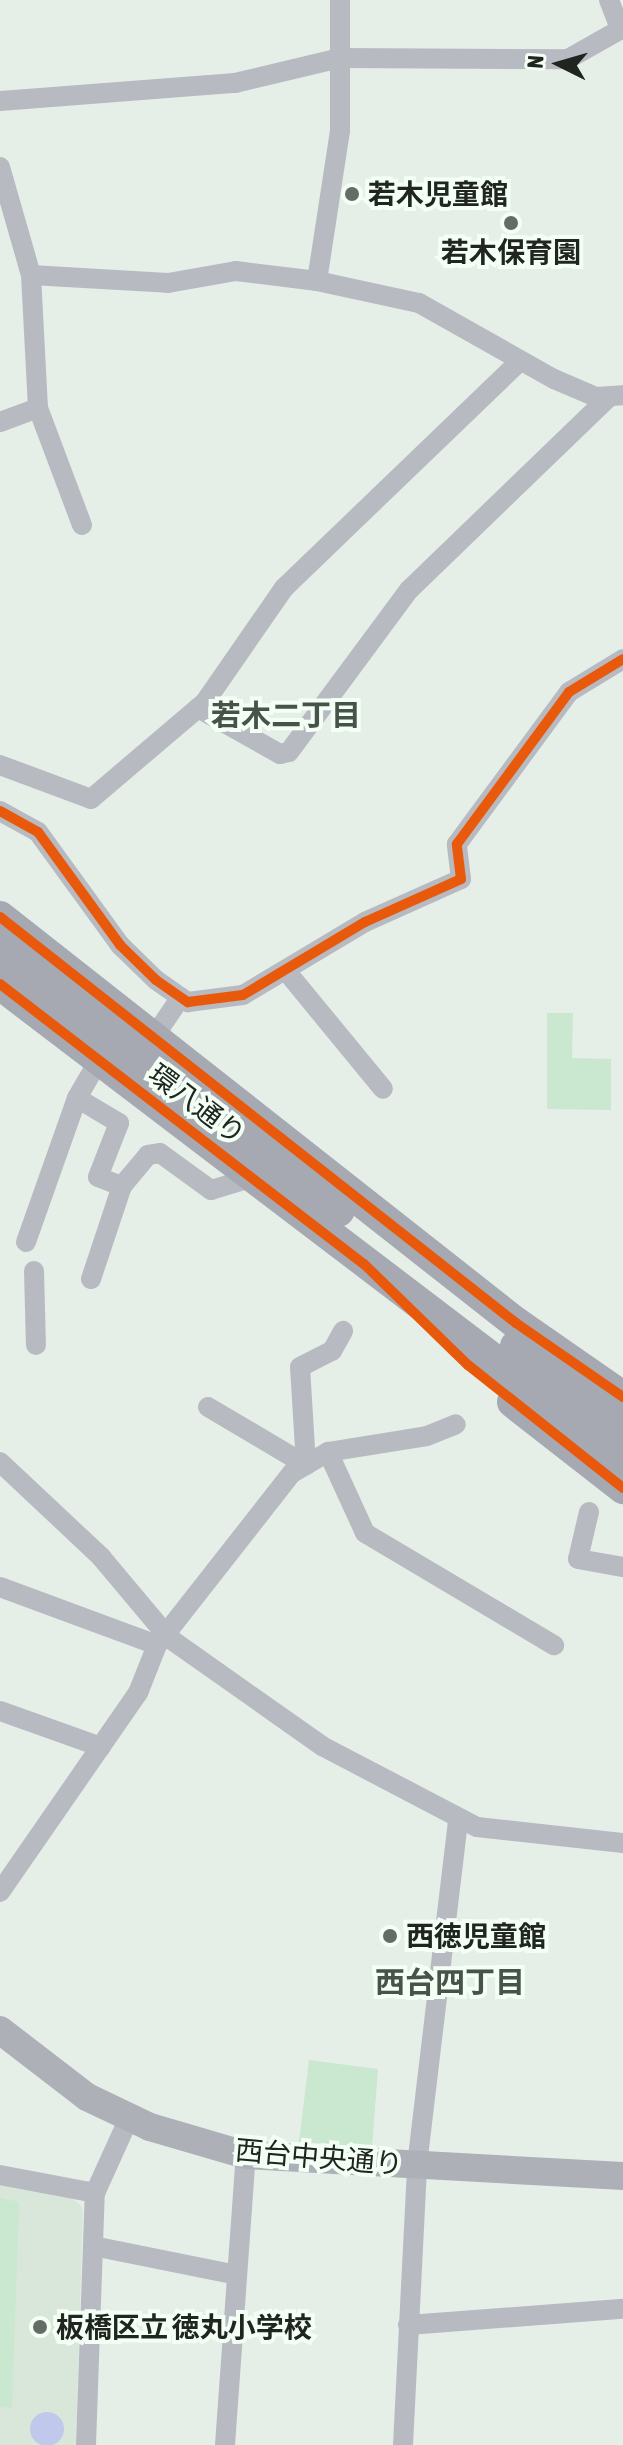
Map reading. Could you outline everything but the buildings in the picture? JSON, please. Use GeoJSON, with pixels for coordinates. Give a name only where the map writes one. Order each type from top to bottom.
{"type":"FeatureCollection","features":[{"type":"Feature","properties":{"kind":"main road"},"geometry":{"type":"LineString","coordinates":[[0,917],[151,1041],[276,1164],[410,1253],[510,1330],[623,1397]]}},
{"type":"Feature","properties":{"kind":"main road","name":"環八通り"},"geometry":{"type":"LineString","coordinates":[[0,949],[276,1164],[510,1330],[623,1428]]}},
{"type":"Feature","properties":{"kind":"main road","name":"環八通り"},"geometry":{"type":"LineString","coordinates":[[0,984],[99,1060],[276,1164],[364,1264],[623,1458]]}},
{"type":"Feature","properties":{"kind":"main road"},"geometry":{"type":"LineString","coordinates":[[364,1264],[468,1365],[623,1488]]}},
{"type":"Feature","properties":{"kind":"street"},"geometry":{"type":"LineString","coordinates":[[317,281],[340,131],[340,0]]}},
{"type":"Feature","properties":{"kind":"street"},"geometry":{"type":"LineString","coordinates":[[0,101],[235,83],[340,58],[568,59],[621,28],[609,0]]}},
{"type":"Feature","properties":{"kind":"street"},"geometry":{"type":"LineString","coordinates":[[0,167],[31,275],[38,408],[82,525]]}},
{"type":"Feature","properties":{"kind":"street"},"geometry":{"type":"LineString","coordinates":[[31,275],[168,283],[236,271],[317,281],[419,303],[519,362],[596,397],[617,396]]}},
{"type":"Feature","properties":{"kind":"street"},"geometry":{"type":"LineString","coordinates":[[0,765],[91,799],[198,708],[284,588],[519,362]]}},
{"type":"Feature","properties":{"kind":"street"},"geometry":{"type":"LineString","coordinates":[[198,708],[280,754],[289,752],[409,590],[617,396]]}},
{"type":"Feature","properties":{"kind":"street"},"geometry":{"type":"LineString","coordinates":[[0,422],[38,408]]}},
{"type":"Feature","properties":{"kind":"street"},"geometry":{"type":"LineString","coordinates":[[0,811],[38,832],[120,945],[181,997],[243,995],[287,972],[365,922],[461,879],[457,844],[569,692],[623,659]]}},
{"type":"Feature","properties":{"kind":"street"},"geometry":{"type":"LineString","coordinates":[[287,972],[383,1089]]}},
{"type":"Feature","properties":{"kind":"street"},"geometry":{"type":"LineString","coordinates":[[151,1041],[181,997]]}},
{"type":"Feature","properties":{"kind":"street"},"geometry":{"type":"LineString","coordinates":[[26,1242],[77,1098],[99,1060]]}},
{"type":"Feature","properties":{"kind":"street"},"geometry":{"type":"LineString","coordinates":[[77,1098],[119,1123],[98,1177],[122,1186]]}},
{"type":"Feature","properties":{"kind":"street"},"geometry":{"type":"LineString","coordinates":[[91,1279],[122,1186],[148,1155],[160,1153],[211,1190],[276,1164]]}},
{"type":"Feature","properties":{"kind":"street"},"geometry":{"type":"LineString","coordinates":[[34,1271],[36,1345]]}},
{"type":"Feature","properties":{"kind":"street"},"geometry":{"type":"LineString","coordinates":[[306,1465],[300,1367],[332,1351],[343,1331]]}},
{"type":"Feature","properties":{"kind":"street"},"geometry":{"type":"LineString","coordinates":[[208,1407],[306,1465]]}},
{"type":"Feature","properties":{"kind":"street"},"geometry":{"type":"LineString","coordinates":[[4,1877],[64,1791],[101,1747],[138,1693],[163,1641],[235,1541],[306,1465],[328,1452],[427,1436],[456,1424]]}},
{"type":"Feature","properties":{"kind":"street"},"geometry":{"type":"LineString","coordinates":[[328,1452],[365,1533],[554,1645]]}},
{"type":"Feature","properties":{"kind":"street"},"geometry":{"type":"LineString","coordinates":[[0,1462],[101,1557],[163,1641]]}},
{"type":"Feature","properties":{"kind":"street"},"geometry":{"type":"LineString","coordinates":[[589,1512],[578,1559],[623,1567]]}},
{"type":"Feature","properties":{"kind":"street"},"geometry":{"type":"LineString","coordinates":[[0,1587],[163,1641],[322,1746],[458,1820],[537,1838],[623,1843]]}},
{"type":"Feature","properties":{"kind":"street"},"geometry":{"type":"LineString","coordinates":[[0,1711],[101,1747]]}},
{"type":"Feature","properties":{"kind":"street"},"geometry":{"type":"LineString","coordinates":[[403,2445],[417,2165],[458,1820]]}},
{"type":"Feature","properties":{"kind":"street","name":"西台中央通り"},"geometry":{"type":"LineString","coordinates":[[0,2030],[64,2082],[129,2118],[246,2155],[623,2176]]}},
{"type":"Feature","properties":{"kind":"street"},"geometry":{"type":"LineString","coordinates":[[86,2445],[95,2193],[129,2118]]}},
{"type":"Feature","properties":{"kind":"street"},"geometry":{"type":"LineString","coordinates":[[225,2445],[246,2155]]}},
{"type":"Feature","properties":{"kind":"street"},"geometry":{"type":"LineString","coordinates":[[0,2175],[95,2193]]}},
{"type":"Feature","properties":{"kind":"street"},"geometry":{"type":"LineString","coordinates":[[93,2246],[237,2275]]}},
{"type":"Feature","properties":{"kind":"street"},"geometry":{"type":"LineString","coordinates":[[408,2325],[623,2309]]}},
{"type":"Feature","properties":{"kind":"shaded area","name":"板橋区立 徳丸小学校"},"geometry":{"type":"Polygon","coordinates":[[[0,2185],[72,2198],[83,2208],[76,2445],[0,2445],[0,2185]]]}},
{"type":"Feature","properties":{"kind":"green space"},"geometry":{"type":"Polygon","coordinates":[[[547,1013],[573,1013],[572,1058],[611,1059],[611,1110],[547,1109],[547,1013]]]}},
{"type":"Feature","properties":{"kind":"green space"},"geometry":{"type":"Polygon","coordinates":[[[309,2060],[378,2069],[372,2147],[299,2142],[309,2060]]]}},
{"type":"Feature","properties":{"kind":"green space"},"geometry":{"type":"Polygon","coordinates":[[[0,2198],[19,2202],[12,2408],[0,2407],[0,2198]]]}},
{"type":"Feature","properties":{"kind":"water"},"geometry":{"type":"Polygon","coordinates":[[[47,2412],[59,2417],[64,2429],[59,2441],[47,2446],[35,2441],[30,2429],[35,2417],[47,2412]]]}},
{"type":"Feature","properties":{"kind":"cycle path"},"geometry":{"type":"LineString","coordinates":[[0,811],[38,832],[120,945],[156,980],[188,1002],[243,995],[365,922],[461,879],[457,844],[569,692],[623,659]]}},
{"type":"Feature","properties":{"kind":"cycle path"},"geometry":{"type":"LineString","coordinates":[[0,917],[516,1323],[623,1397]]}},
{"type":"Feature","properties":{"kind":"cycle path"},"geometry":{"type":"LineString","coordinates":[[0,984],[364,1264],[468,1365],[623,1488]]}},
{"type":"Feature","properties":{"kind":"place","name":"若木児童館"},"geometry":{"type":"Point","coordinates":[352,194]}},
{"type":"Feature","properties":{"kind":"place","name":"若木保育園"},"geometry":{"type":"Point","coordinates":[511,223]}},
{"type":"Feature","properties":{"kind":"place","name":"西徳児童館"},"geometry":{"type":"Point","coordinates":[390,1936]}},
{"type":"Feature","properties":{"kind":"place","name":"板橋区立 徳丸小学校"},"geometry":{"type":"Point","coordinates":[40,2327]}},
{"type":"Feature","properties":{"kind":"district","name":"若木二丁目"},"geometry":{"type":"Point","coordinates":[286,715]}},
{"type":"Feature","properties":{"kind":"district","name":"西台四丁目"},"geometry":{"type":"Point","coordinates":[450,1982]}}]}
